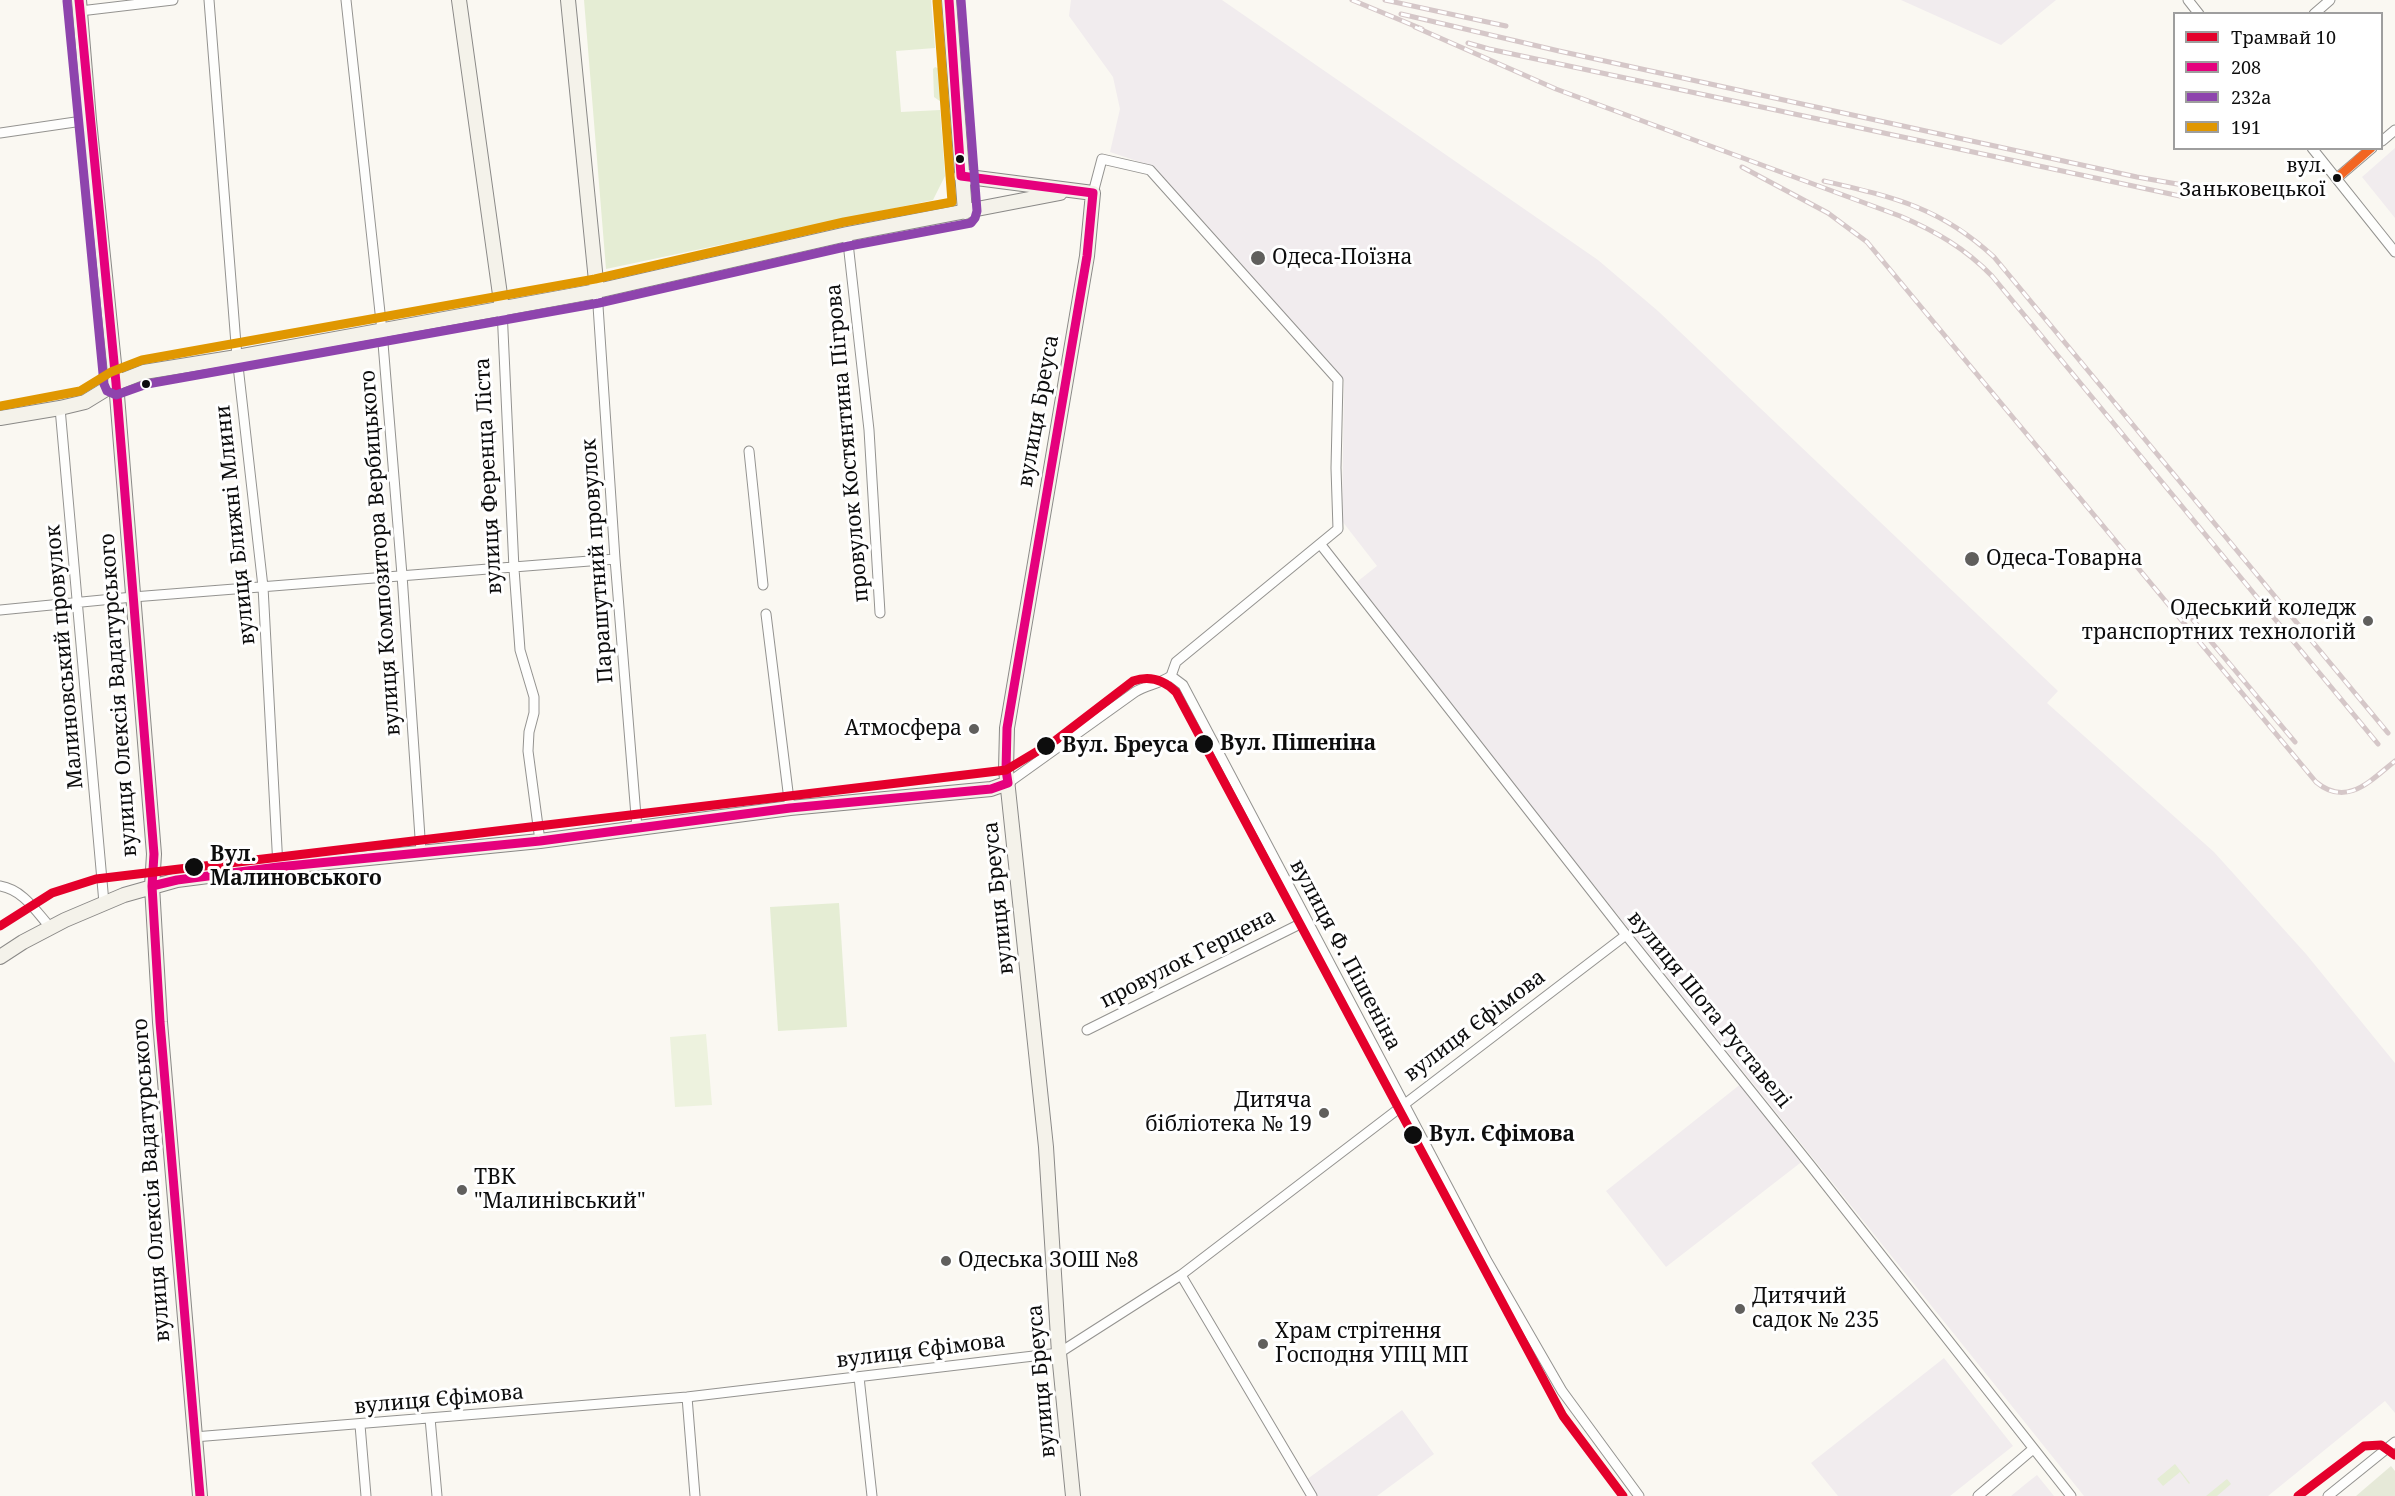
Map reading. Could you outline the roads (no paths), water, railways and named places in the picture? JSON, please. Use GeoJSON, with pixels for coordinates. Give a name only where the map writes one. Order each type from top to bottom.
{"type":"FeatureCollection","features":[{"type":"Feature","properties":{"kind":"street"},"geometry":{"type":"LineString","coordinates":[[80,5],[173,0]]}},
{"type":"Feature","properties":{"kind":"street","name":"вулиця Ближні Млини"},"geometry":{"type":"LineString","coordinates":[[209,0],[237,357],[263,587],[278,867]]}},
{"type":"Feature","properties":{"kind":"street","name":"вулиця Композитора Вербицького"},"geometry":{"type":"LineString","coordinates":[[346,0],[382,331],[421,852]]}},
{"type":"Feature","properties":{"kind":"street","name":"вулиця Ференца Ліста"},"geometry":{"type":"LineString","coordinates":[[459,0],[502,309],[514,569],[520,650],[534,697],[528,751],[540,842]]}},
{"type":"Feature","properties":{"kind":"street"},"geometry":{"type":"LineString","coordinates":[[568,0],[597,291]]}},
{"type":"Feature","properties":{"kind":"street"},"geometry":{"type":"LineString","coordinates":[[949,0],[965,212]]}},
{"type":"Feature","properties":{"kind":"street"},"geometry":{"type":"LineString","coordinates":[[2188,0],[2197,12]]}},
{"type":"Feature","properties":{"kind":"street"},"geometry":{"type":"LineString","coordinates":[[2316,12],[2330,0]]}},
{"type":"Feature","properties":{"kind":"street","name":"вулиця Олексія Вадатурського"},"geometry":{"type":"LineString","coordinates":[[80,5],[89,120],[116,383],[154,854],[152,886],[161,1033],[200,1496]]}},
{"type":"Feature","properties":{"kind":"street"},"geometry":{"type":"LineString","coordinates":[[0,133],[89,120]]}},
{"type":"Feature","properties":{"kind":"street"},"geometry":{"type":"LineString","coordinates":[[2383,140],[2395,130]]}},
{"type":"Feature","properties":{"kind":"street"},"geometry":{"type":"LineString","coordinates":[[2314,150],[2395,252]]}},
{"type":"Feature","properties":{"kind":"street"},"geometry":{"type":"LineString","coordinates":[[2337,178],[2370,150]]}},
{"type":"Feature","properties":{"kind":"street"},"geometry":{"type":"LineString","coordinates":[[0,957],[50,927],[104,903],[177,880],[421,852],[540,842],[790,808],[991,789],[1008,783],[1135,692],[1171,676],[1176,662],[1338,529],[1336,468],[1338,380],[1150,170],[1102,159],[1093,193],[961,176]]}},
{"type":"Feature","properties":{"kind":"street"},"geometry":{"type":"LineString","coordinates":[[0,418],[85,402],[116,383],[144,372],[597,291],[847,234],[1073,190]]}},
{"type":"Feature","properties":{"kind":"street","name":"вулиця Бреуса"},"geometry":{"type":"LineString","coordinates":[[1073,1496],[1059,1353],[1046,1147],[1006,770],[1007,728],[1087,256],[1093,193]]}},
{"type":"Feature","properties":{"kind":"street","name":"провулок Костянтина Пігрова"},"geometry":{"type":"LineString","coordinates":[[847,234],[868,430],[880,613]]}},
{"type":"Feature","properties":{"kind":"street","name":"Парашутний провулок"},"geometry":{"type":"LineString","coordinates":[[597,291],[615,560],[637,828]]}},
{"type":"Feature","properties":{"kind":"street","name":"Малиновський провулок"},"geometry":{"type":"LineString","coordinates":[[60,408],[104,903]]}},
{"type":"Feature","properties":{"kind":"street"},"geometry":{"type":"LineString","coordinates":[[749,451],[763,585]]}},
{"type":"Feature","properties":{"kind":"street","name":"вулиця Шота Руставелі"},"geometry":{"type":"LineString","coordinates":[[1321,545],[1626,935],[2071,1496]]}},
{"type":"Feature","properties":{"kind":"street"},"geometry":{"type":"LineString","coordinates":[[0,610],[402,575],[514,569],[615,560]]}},
{"type":"Feature","properties":{"kind":"street"},"geometry":{"type":"LineString","coordinates":[[766,614],[790,808]]}},
{"type":"Feature","properties":{"kind":"street","name":"вулиця Ф. Пішеніна"},"geometry":{"type":"LineString","coordinates":[[1171,676],[1183,685],[1487,1261],[1562,1391],[1640,1496]]}},
{"type":"Feature","properties":{"kind":"street"},"geometry":{"type":"LineString","coordinates":[[0,886],[10,888],[22,895],[50,927]]}},
{"type":"Feature","properties":{"kind":"street","name":"провулок Герцена"},"geometry":{"type":"LineString","coordinates":[[1087,1030],[1306,921]]}},
{"type":"Feature","properties":{"kind":"street","name":"вулиця Єфімова"},"geometry":{"type":"LineString","coordinates":[[194,1437],[687,1397],[1059,1353],[1181,1275],[1626,935]]}},
{"type":"Feature","properties":{"kind":"street"},"geometry":{"type":"LineString","coordinates":[[1181,1275],[1312,1496]]}},
{"type":"Feature","properties":{"kind":"street"},"geometry":{"type":"LineString","coordinates":[[859,1377],[872,1496]]}},
{"type":"Feature","properties":{"kind":"street"},"geometry":{"type":"LineString","coordinates":[[687,1397],[695,1496]]}},
{"type":"Feature","properties":{"kind":"street"},"geometry":{"type":"LineString","coordinates":[[430,1418],[437,1496]]}},
{"type":"Feature","properties":{"kind":"street"},"geometry":{"type":"LineString","coordinates":[[360,1425],[366,1496]]}},
{"type":"Feature","properties":{"kind":"street"},"geometry":{"type":"LineString","coordinates":[[2328,1496],[2395,1441]]}},
{"type":"Feature","properties":{"kind":"street"},"geometry":{"type":"LineString","coordinates":[[1978,1496],[2033,1449]]}},
{"type":"Feature","properties":{"kind":"railway"},"geometry":{"type":"LineString","coordinates":[[1352,0],[1422,29]]}},
{"type":"Feature","properties":{"kind":"railway"},"geometry":{"type":"LineString","coordinates":[[1385,0],[1506,26]]}},
{"type":"Feature","properties":{"kind":"railway"},"geometry":{"type":"LineString","coordinates":[[1401,14],[1559,51],[2137,177],[2183,185]]}},
{"type":"Feature","properties":{"kind":"railway"},"geometry":{"type":"LineString","coordinates":[[1415,27],[1556,89],[1900,216],[1937,234],[1960,249],[1992,276],[2378,744]]}},
{"type":"Feature","properties":{"kind":"railway"},"geometry":{"type":"LineString","coordinates":[[1468,43],[2180,196]]}},
{"type":"Feature","properties":{"kind":"railway"},"geometry":{"type":"LineString","coordinates":[[1742,167],[1828,213],[1867,242],[2316,782],[2327,789],[2348,792],[2368,783],[2395,761]]}},
{"type":"Feature","properties":{"kind":"railway"},"geometry":{"type":"LineString","coordinates":[[1824,181],[1915,206],[1954,226],[1994,257],[2388,733]]}},
{"type":"Feature","properties":{"kind":"railway"},"geometry":{"type":"LineString","coordinates":[[2193,620],[2295,742]]}},
{"type":"Feature","properties":{"kind":"tram line","name":"10"},"geometry":{"type":"LineString","coordinates":[[0,926],[52,893],[96,879],[1006,770],[1056,740],[1133,681],[1145,678],[1156,680],[1167,684],[1176,692],[1563,1416],[1623,1496]]}},
{"type":"Feature","properties":{"kind":"tram line","name":"10"},"geometry":{"type":"LineString","coordinates":[[2298,1496],[2364,1446],[2381,1445],[2395,1455]]}},
{"type":"Feature","properties":{"kind":"place","name":"вул. Заньковецької"},"geometry":{"type":"Point","coordinates":[2337,178]}},
{"type":"Feature","properties":{"kind":"place","name":"Одеса-Поїзна"},"geometry":{"type":"Point","coordinates":[1258,258]}},
{"type":"Feature","properties":{"kind":"place","name":"Одеса-Товарна"},"geometry":{"type":"Point","coordinates":[1972,559]}},
{"type":"Feature","properties":{"kind":"place","name":"Одеський коледж транспортних технологій"},"geometry":{"type":"Point","coordinates":[2368,621]}},
{"type":"Feature","properties":{"kind":"place","name":"Атмосфера"},"geometry":{"type":"Point","coordinates":[974,729]}},
{"type":"Feature","properties":{"kind":"place","name":"Вул. Пішеніна"},"geometry":{"type":"Point","coordinates":[1204,744]}},
{"type":"Feature","properties":{"kind":"place","name":"Вул. Бреуса"},"geometry":{"type":"Point","coordinates":[1046,746]}},
{"type":"Feature","properties":{"kind":"place","name":"Вул. Малиновського"},"geometry":{"type":"Point","coordinates":[194,867]}},
{"type":"Feature","properties":{"kind":"place","name":"Дитяча бібліотека № 19"},"geometry":{"type":"Point","coordinates":[1324,1113]}},
{"type":"Feature","properties":{"kind":"place","name":"Вул. Єфімова"},"geometry":{"type":"Point","coordinates":[1413,1135]}},
{"type":"Feature","properties":{"kind":"place","name":"ТВК \"Малинівський\""},"geometry":{"type":"Point","coordinates":[462,1190]}},
{"type":"Feature","properties":{"kind":"place","name":"Одеська ЗОШ №8"},"geometry":{"type":"Point","coordinates":[946,1261]}},
{"type":"Feature","properties":{"kind":"place","name":"Дитячий садок № 235"},"geometry":{"type":"Point","coordinates":[1740,1309]}},
{"type":"Feature","properties":{"kind":"place","name":"Храм стрітення Господня УПЦ МП"},"geometry":{"type":"Point","coordinates":[1263,1344]}}]}
